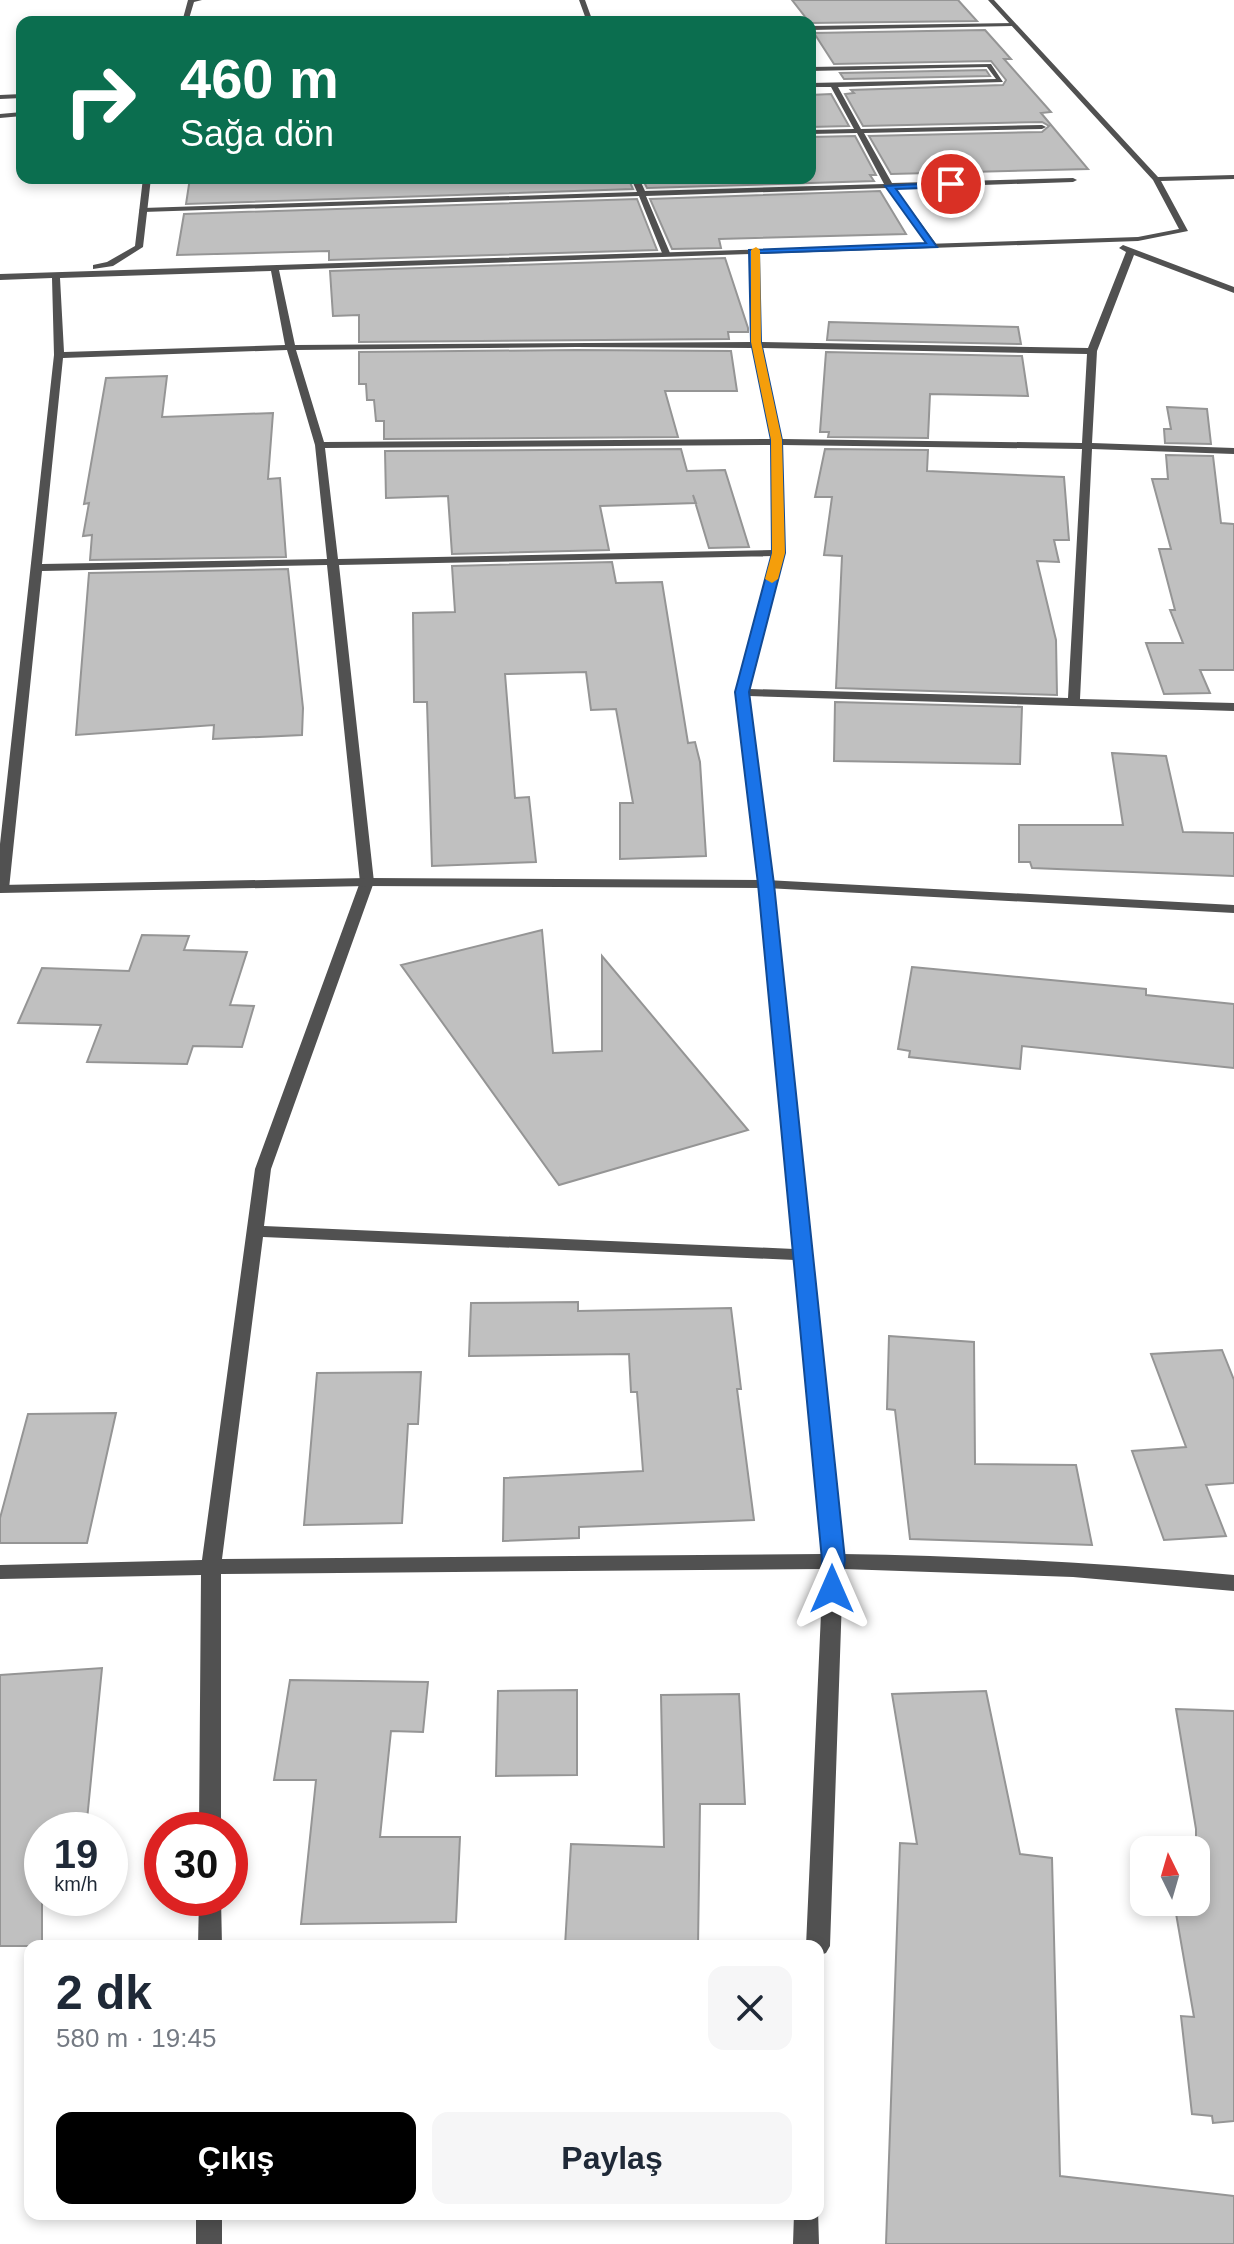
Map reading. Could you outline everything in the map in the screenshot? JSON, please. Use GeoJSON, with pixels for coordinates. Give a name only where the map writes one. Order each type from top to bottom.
{"type":"FeatureCollection","features":[{"type":"Feature","properties":{"kind":"street"},"geometry":{"type":"LineString","coordinates":[[188,0],[199,0]]}},
{"type":"Feature","properties":{"kind":"street"},"geometry":{"type":"LineString","coordinates":[[0,277],[1138,239],[1184,231],[1156,179],[991,0]]}},
{"type":"Feature","properties":{"kind":"street"},"geometry":{"type":"LineString","coordinates":[[816,28],[1013,24]]}},
{"type":"Feature","properties":{"kind":"street"},"geometry":{"type":"LineString","coordinates":[[816,69],[989,65],[1001,81],[816,85]]}},
{"type":"Feature","properties":{"kind":"street"},"geometry":{"type":"LineString","coordinates":[[834,85],[889,186],[933,245]]}},
{"type":"Feature","properties":{"kind":"street"},"geometry":{"type":"LineString","coordinates":[[816,132],[1042,127]]}},
{"type":"Feature","properties":{"kind":"street"},"geometry":{"type":"LineString","coordinates":[[1156,179],[1234,177]]}},
{"type":"Feature","properties":{"kind":"street"},"geometry":{"type":"LineString","coordinates":[[143,210],[1073,180]]}},
{"type":"Feature","properties":{"kind":"street"},"geometry":{"type":"LineString","coordinates":[[56,275],[110,264],[139,247],[146,184]]}},
{"type":"Feature","properties":{"kind":"street"},"geometry":{"type":"LineString","coordinates":[[637,184],[666,253]]}},
{"type":"Feature","properties":{"kind":"street"},"geometry":{"type":"LineString","coordinates":[[1100,240],[1234,290]]}},
{"type":"Feature","properties":{"kind":"street"},"geometry":{"type":"LineString","coordinates":[[754,250],[756,342],[777,440],[779,553],[742,692],[766,884],[833,1560],[818,1940]]}},
{"type":"Feature","properties":{"kind":"street"},"geometry":{"type":"LineString","coordinates":[[1074,702],[1092,351],[1131,251]]}},
{"type":"Feature","properties":{"kind":"street"},"geometry":{"type":"LineString","coordinates":[[210,1812],[211,1565],[263,1169],[367,882],[336,564],[320,445],[290,345],[274,266]]}},
{"type":"Feature","properties":{"kind":"street"},"geometry":{"type":"LineString","coordinates":[[56,275],[59,355],[1,889],[367,882],[766,884],[1234,909]]}},
{"type":"Feature","properties":{"kind":"street"},"geometry":{"type":"LineString","coordinates":[[1206,277],[1234,280]]}},
{"type":"Feature","properties":{"kind":"street"},"geometry":{"type":"LineString","coordinates":[[59,355],[290,345],[756,342],[1092,351]]}},
{"type":"Feature","properties":{"kind":"street"},"geometry":{"type":"LineString","coordinates":[[320,445],[777,440],[1087,444],[1234,451]]}},
{"type":"Feature","properties":{"kind":"street"},"geometry":{"type":"LineString","coordinates":[[35,568],[779,553]]}},
{"type":"Feature","properties":{"kind":"street"},"geometry":{"type":"LineString","coordinates":[[742,692],[1234,707]]}},
{"type":"Feature","properties":{"kind":"street"},"geometry":{"type":"LineString","coordinates":[[255,1231],[803,1255]]}},
{"type":"Feature","properties":{"kind":"street"},"geometry":{"type":"LineString","coordinates":[[0,1572],[211,1565],[833,1560],[1161,1575],[1234,1583]]}},
{"type":"Feature","properties":{"kind":"street"},"geometry":{"type":"LineString","coordinates":[[210,1916],[210,1940]]}},
{"type":"Feature","properties":{"kind":"street"},"geometry":{"type":"LineString","coordinates":[[209,2220],[209,2244]]}},
{"type":"Feature","properties":{"kind":"street"},"geometry":{"type":"LineString","coordinates":[[806,2244],[807,2220]]}},
{"type":"Feature","properties":{"kind":"building"},"geometry":{"type":"Polygon","coordinates":[[[792,0],[958,0],[977,21],[816,23],[816,16],[805,16],[792,0]]]}},
{"type":"Feature","properties":{"kind":"building"},"geometry":{"type":"Polygon","coordinates":[[[985,30],[1011,59],[1004,59],[1051,112],[1041,113],[1088,169],[891,174],[869,136],[1042,132],[1049,126],[1042,122],[863,126],[845,94],[854,93],[851,90],[1003,85],[1006,80],[991,61],[834,64],[816,33],[985,30]]]}},
{"type":"Feature","properties":{"kind":"building"},"geometry":{"type":"Polygon","coordinates":[[[986,70],[990,76],[844,79],[840,73],[986,70]]]}},
{"type":"Feature","properties":{"kind":"building"},"geometry":{"type":"Polygon","coordinates":[[[831,94],[849,126],[816,127],[816,95],[831,94]]]}},
{"type":"Feature","properties":{"kind":"building"},"geometry":{"type":"Polygon","coordinates":[[[855,136],[876,175],[870,175],[874,181],[816,183],[816,137],[855,136]]]}},
{"type":"Feature","properties":{"kind":"building"},"geometry":{"type":"Polygon","coordinates":[[[189,184],[631,184],[633,189],[186,204],[189,184]]]}},
{"type":"Feature","properties":{"kind":"building"},"geometry":{"type":"Polygon","coordinates":[[[645,184],[777,184],[647,188],[645,184]]]}},
{"type":"Feature","properties":{"kind":"building"},"geometry":{"type":"Polygon","coordinates":[[[880,191],[906,234],[719,239],[721,248],[672,249],[650,199],[880,191]]]}},
{"type":"Feature","properties":{"kind":"building"},"geometry":{"type":"Polygon","coordinates":[[[637,199],[657,250],[329,260],[329,251],[177,255],[184,214],[637,199]]]}},
{"type":"Feature","properties":{"kind":"building"},"geometry":{"type":"Polygon","coordinates":[[[725,258],[748,328],[748,332],[728,332],[729,339],[359,342],[359,315],[333,316],[330,271],[725,258]]]}},
{"type":"Feature","properties":{"kind":"building"},"geometry":{"type":"Polygon","coordinates":[[[829,322],[1018,327],[1021,344],[827,340],[829,322]]]}},
{"type":"Feature","properties":{"kind":"building"},"geometry":{"type":"Polygon","coordinates":[[[731,351],[737,391],[665,391],[678,437],[384,439],[384,421],[376,421],[374,400],[367,400],[366,384],[359,384],[359,352],[731,351]]]}},
{"type":"Feature","properties":{"kind":"building"},"geometry":{"type":"Polygon","coordinates":[[[826,352],[1022,356],[1028,396],[930,394],[928,438],[828,437],[829,432],[820,432],[826,352]]]}},
{"type":"Feature","properties":{"kind":"building"},"geometry":{"type":"Polygon","coordinates":[[[167,376],[162,417],[273,413],[268,479],[280,478],[286,557],[90,560],[92,535],[83,536],[89,503],[84,504],[106,378],[167,376]]]}},
{"type":"Feature","properties":{"kind":"building"},"geometry":{"type":"Polygon","coordinates":[[[1167,407],[1207,409],[1211,444],[1165,443],[1164,429],[1171,429],[1167,407]]]}},
{"type":"Feature","properties":{"kind":"building"},"geometry":{"type":"Polygon","coordinates":[[[681,449],[687,471],[725,470],[749,547],[709,548],[695,503],[600,506],[609,550],[452,554],[448,496],[386,498],[385,451],[681,449]]]}},
{"type":"Feature","properties":{"kind":"building"},"geometry":{"type":"Polygon","coordinates":[[[825,449],[928,450],[927,471],[1064,477],[1069,540],[1054,540],[1059,562],[1037,561],[1056,640],[1057,695],[836,688],[842,556],[824,555],[832,497],[815,497],[825,449]]]}},
{"type":"Feature","properties":{"kind":"building"},"geometry":{"type":"Polygon","coordinates":[[[1166,455],[1213,456],[1221,523],[1234,524],[1234,670],[1200,670],[1210,693],[1164,694],[1146,643],[1183,643],[1170,610],[1175,610],[1159,549],[1171,549],[1152,479],[1168,479],[1166,455]]]}},
{"type":"Feature","properties":{"kind":"building"},"geometry":{"type":"Polygon","coordinates":[[[612,562],[616,583],[662,582],[688,743],[695,742],[700,762],[706,856],[620,859],[620,803],[633,803],[616,709],[591,710],[586,672],[505,674],[515,798],[529,797],[536,862],[432,866],[427,702],[414,702],[413,613],[455,612],[452,566],[612,562]]]}},
{"type":"Feature","properties":{"kind":"building"},"geometry":{"type":"Polygon","coordinates":[[[288,569],[303,708],[302,735],[213,739],[214,725],[76,735],[89,573],[288,569]]]}},
{"type":"Feature","properties":{"kind":"building"},"geometry":{"type":"Polygon","coordinates":[[[835,702],[1022,707],[1020,764],[834,761],[835,702]]]}},
{"type":"Feature","properties":{"kind":"building"},"geometry":{"type":"Polygon","coordinates":[[[1112,753],[1166,756],[1183,832],[1234,833],[1234,876],[1032,868],[1030,862],[1019,862],[1019,825],[1123,825],[1112,753]]]}},
{"type":"Feature","properties":{"kind":"building"},"geometry":{"type":"Polygon","coordinates":[[[542,930],[553,1053],[602,1051],[602,956],[748,1130],[559,1185],[401,965],[542,930]]]}},
{"type":"Feature","properties":{"kind":"building"},"geometry":{"type":"Polygon","coordinates":[[[142,935],[189,936],[184,950],[247,952],[230,1005],[254,1006],[242,1047],[193,1046],[187,1064],[87,1062],[101,1025],[18,1023],[42,968],[129,971],[142,935]]]}},
{"type":"Feature","properties":{"kind":"building"},"geometry":{"type":"Polygon","coordinates":[[[912,967],[1146,989],[1146,995],[1234,1004],[1234,1068],[1022,1046],[1020,1069],[909,1057],[910,1051],[898,1049],[912,967]]]}},
{"type":"Feature","properties":{"kind":"building"},"geometry":{"type":"Polygon","coordinates":[[[578,1302],[578,1311],[731,1308],[741,1389],[737,1389],[754,1520],[579,1527],[579,1538],[503,1541],[504,1478],[643,1471],[637,1392],[631,1392],[629,1354],[469,1356],[471,1303],[578,1302]]]}},
{"type":"Feature","properties":{"kind":"building"},"geometry":{"type":"Polygon","coordinates":[[[889,1336],[974,1342],[975,1464],[1076,1465],[1092,1545],[910,1539],[895,1410],[887,1409],[889,1336]]]}},
{"type":"Feature","properties":{"kind":"building"},"geometry":{"type":"Polygon","coordinates":[[[1222,1350],[1234,1380],[1234,1483],[1206,1485],[1226,1536],[1164,1540],[1132,1451],[1186,1447],[1151,1354],[1222,1350]]]}},
{"type":"Feature","properties":{"kind":"building"},"geometry":{"type":"Polygon","coordinates":[[[421,1372],[418,1424],[408,1424],[402,1523],[304,1525],[317,1373],[421,1372]]]}},
{"type":"Feature","properties":{"kind":"building"},"geometry":{"type":"Polygon","coordinates":[[[116,1413],[87,1543],[0,1543],[0,1518],[28,1414],[116,1413]]]}},
{"type":"Feature","properties":{"kind":"building"},"geometry":{"type":"Polygon","coordinates":[[[102,1668],[88,1812],[24,1812],[24,1916],[42,1916],[42,1940],[24,1940],[24,1946],[0,1946],[0,1675],[102,1668]]]}},
{"type":"Feature","properties":{"kind":"building"},"geometry":{"type":"Polygon","coordinates":[[[290,1680],[428,1682],[423,1732],[391,1731],[380,1837],[460,1837],[456,1922],[301,1924],[316,1780],[274,1780],[290,1680]]]}},
{"type":"Feature","properties":{"kind":"building"},"geometry":{"type":"Polygon","coordinates":[[[577,1690],[577,1775],[496,1776],[498,1691],[577,1690]]]}},
{"type":"Feature","properties":{"kind":"building"},"geometry":{"type":"Polygon","coordinates":[[[986,1691],[1020,1854],[1052,1858],[1060,2176],[1234,2196],[1234,2244],[886,2244],[900,1843],[917,1844],[892,1694],[986,1691]]]}},
{"type":"Feature","properties":{"kind":"building"},"geometry":{"type":"Polygon","coordinates":[[[739,1694],[745,1804],[700,1804],[698,1940],[565,1940],[571,1844],[664,1847],[661,1695],[739,1694]]]}},
{"type":"Feature","properties":{"kind":"building"},"geometry":{"type":"Polygon","coordinates":[[[1176,1709],[1234,1711],[1234,2121],[1213,2123],[1212,2116],[1192,2114],[1181,2016],[1194,2017],[1176,1916],[1210,1916],[1210,1836],[1196,1836],[1176,1709]]]}},
{"type":"Feature","properties":{"kind":"slow traffic"},"geometry":{"type":"LineString","coordinates":[[756,250],[756,342],[777,440],[779,553],[772,579]]}},
{"type":"Feature","properties":{"kind":"route"},"geometry":{"type":"LineString","coordinates":[[832,1589],[833,1560],[766,884],[742,692],[779,553],[777,440],[756,342],[754,250],[933,245],[889,186],[951,184]]}}]}
